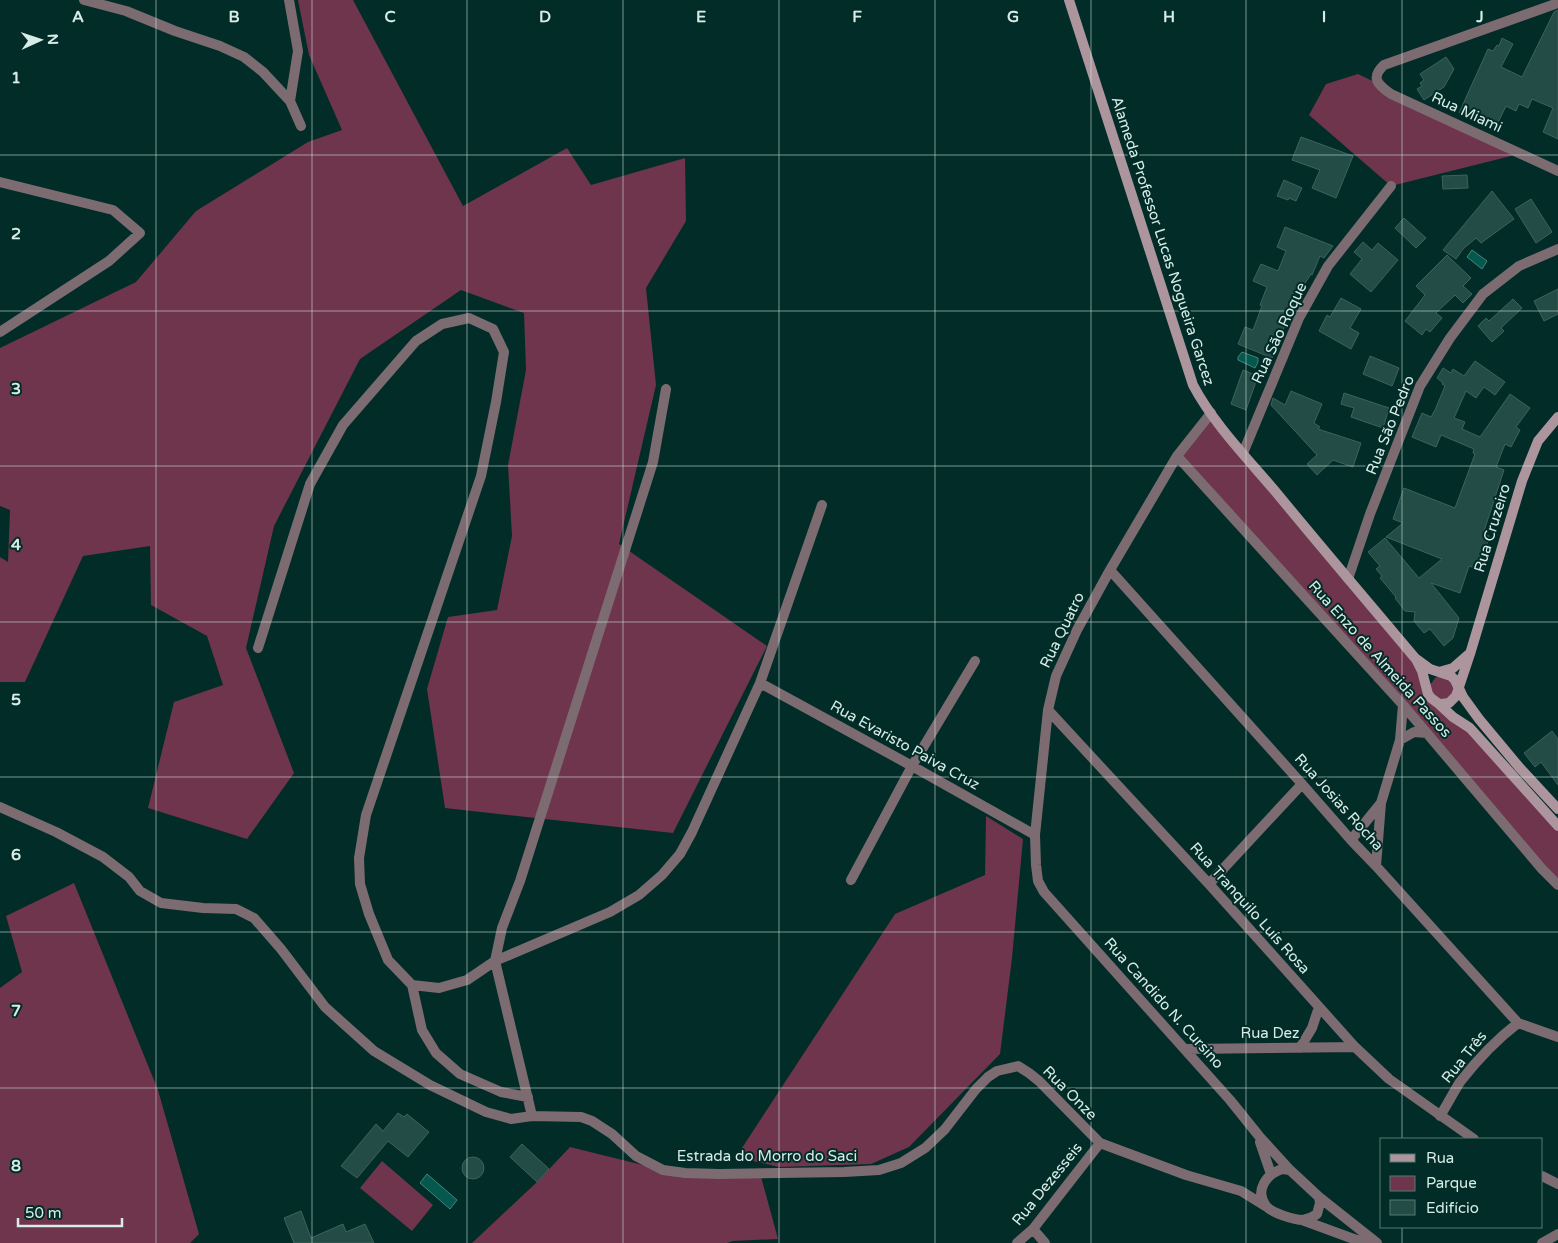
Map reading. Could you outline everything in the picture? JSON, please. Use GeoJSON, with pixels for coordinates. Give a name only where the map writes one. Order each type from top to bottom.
{"type":"FeatureCollection","features":[{"type":"Feature","properties":{"kind":"main road","name":"Alameda Professor Lucas Nogueira Garcez"},"geometry":{"type":"LineString","coordinates":[[1068,0],[1193,385],[1211,413],[1243,453],[1415,658],[1422,671],[1431,698],[1452,717],[1470,728],[1558,826]]}},
{"type":"Feature","properties":{"kind":"main road","name":"Rua Cruzeiro"},"geometry":{"type":"LineString","coordinates":[[1459,688],[1522,481],[1538,441],[1558,418]]}},
{"type":"Feature","properties":{"kind":"main road"},"geometry":{"type":"LineString","coordinates":[[1427,689],[1429,678],[1439,672],[1453,668],[1470,654]]}},
{"type":"Feature","properties":{"kind":"main road","name":"Alameda Professor Lucas Nogueira Garcez"},"geometry":{"type":"LineString","coordinates":[[1415,658],[1430,669],[1451,676],[1455,680],[1479,719],[1519,767],[1558,809]]}},
{"type":"Feature","properties":{"kind":"main road"},"geometry":{"type":"LineString","coordinates":[[1439,704],[1452,701],[1459,688]]}},
{"type":"Feature","properties":{"kind":"street"},"geometry":{"type":"LineString","coordinates":[[84,0],[126,11],[175,31],[220,46],[244,57],[263,72],[290,101],[301,126]]}},
{"type":"Feature","properties":{"kind":"street"},"geometry":{"type":"LineString","coordinates":[[289,0],[298,51],[290,101]]}},
{"type":"Feature","properties":{"kind":"street","name":"Rua Miami"},"geometry":{"type":"LineString","coordinates":[[1556,5],[1384,65],[1378,70],[1377,80],[1379,86],[1391,94],[1558,171]]}},
{"type":"Feature","properties":{"kind":"street"},"geometry":{"type":"LineString","coordinates":[[0,182],[113,210],[140,234],[109,261],[0,332]]}},
{"type":"Feature","properties":{"kind":"street","name":"Rua São Roque"},"geometry":{"type":"LineString","coordinates":[[1243,453],[1299,318],[1328,266],[1391,186]]}},
{"type":"Feature","properties":{"kind":"street","name":"Rua São Pedro"},"geometry":{"type":"LineString","coordinates":[[1348,579],[1370,514],[1420,386],[1450,338],[1483,294],[1519,266],[1558,249]]}},
{"type":"Feature","properties":{"kind":"street"},"geometry":{"type":"LineString","coordinates":[[258,648],[310,484],[343,425],[416,341],[442,324],[469,318],[493,329],[504,352],[481,476],[366,815],[359,858],[360,884],[369,914],[388,960],[412,985],[422,1030],[436,1053],[460,1074],[501,1092],[528,1097]]}},
{"type":"Feature","properties":{"kind":"street"},"geometry":{"type":"LineString","coordinates":[[532,1116],[495,961],[502,928],[520,880],[653,462],[666,389]]}},
{"type":"Feature","properties":{"kind":"street","name":"Rua Quatro"},"geometry":{"type":"LineString","coordinates":[[1044,892],[1038,881],[1035,835],[1048,710],[1056,676],[1076,630],[1176,456],[1211,413]]}},
{"type":"Feature","properties":{"kind":"street","name":"Rua Enzo de Almeida Passos"},"geometry":{"type":"LineString","coordinates":[[1176,456],[1402,705],[1542,869],[1558,885]]}},
{"type":"Feature","properties":{"kind":"street"},"geometry":{"type":"LineString","coordinates":[[412,985],[439,988],[467,980],[495,961],[610,912],[639,895],[662,875],[680,854],[692,832],[760,683],[822,505]]}},
{"type":"Feature","properties":{"kind":"street","name":"Rua Josias Rocha"},"geometry":{"type":"LineString","coordinates":[[1110,570],[1351,840],[1518,1023],[1558,1037]]}},
{"type":"Feature","properties":{"kind":"street"},"geometry":{"type":"LineString","coordinates":[[851,880],[912,766],[975,661]]}},
{"type":"Feature","properties":{"kind":"street","name":"Rua Evaristo Paiva Cruz"},"geometry":{"type":"LineString","coordinates":[[760,683],[1035,835]]}},
{"type":"Feature","properties":{"kind":"street"},"geometry":{"type":"LineString","coordinates":[[1376,866],[1381,803],[1400,740],[1402,705]]}},
{"type":"Feature","properties":{"kind":"street","name":"Rua Tranquilo Luís Rosa"},"geometry":{"type":"LineString","coordinates":[[1048,710],[1209,884],[1355,1047],[1389,1079],[1473,1138]]}},
{"type":"Feature","properties":{"kind":"street"},"geometry":{"type":"LineString","coordinates":[[1400,740],[1414,732],[1426,733]]}},
{"type":"Feature","properties":{"kind":"street"},"geometry":{"type":"LineString","coordinates":[[1209,884],[1302,784]]}},
{"type":"Feature","properties":{"kind":"street"},"geometry":{"type":"LineString","coordinates":[[1351,840],[1381,803]]}},
{"type":"Feature","properties":{"kind":"street","name":"Estrada do Morro do Saci"},"geometry":{"type":"LineString","coordinates":[[0,807],[103,856],[129,878],[140,891],[161,902],[203,908],[236,910],[254,918],[281,948],[325,1007],[374,1051],[430,1085],[486,1112],[511,1119],[532,1116],[581,1117],[592,1121],[612,1134],[636,1156],[663,1170],[719,1174],[844,1172],[878,1170],[901,1164],[925,1148],[945,1129],[976,1089],[988,1077],[997,1071],[1018,1066]]}},
{"type":"Feature","properties":{"kind":"street","name":"Rua Candido N. Cursino"},"geometry":{"type":"LineString","coordinates":[[1044,892],[1185,1048],[1290,1170]]}},
{"type":"Feature","properties":{"kind":"street"},"geometry":{"type":"LineString","coordinates":[[1300,1048],[1312,1028],[1319,1007]]}},
{"type":"Feature","properties":{"kind":"street","name":"Rua Três"},"geometry":{"type":"LineString","coordinates":[[1440,1116],[1460,1083],[1486,1052],[1518,1023]]}},
{"type":"Feature","properties":{"kind":"street","name":"Rua Dez"},"geometry":{"type":"LineString","coordinates":[[1185,1048],[1355,1047]]}},
{"type":"Feature","properties":{"kind":"street","name":"Rua Onze"},"geometry":{"type":"LineString","coordinates":[[1018,1066],[1039,1081],[1100,1143]]}},
{"type":"Feature","properties":{"kind":"street","name":"Rua Candido N. Cursino"},"geometry":{"type":"LineString","coordinates":[[1259,1136],[1271,1174]]}},
{"type":"Feature","properties":{"kind":"street"},"geometry":{"type":"LineString","coordinates":[[1100,1143],[1186,1175],[1241,1191],[1274,1212],[1367,1243]]}},
{"type":"Feature","properties":{"kind":"street","name":"Rua Dezesseis"},"geometry":{"type":"LineString","coordinates":[[1017,1243],[1033,1229],[1100,1143]]}},
{"type":"Feature","properties":{"kind":"street"},"geometry":{"type":"LineString","coordinates":[[1267,1207],[1263,1200],[1264,1183],[1271,1174],[1282,1169],[1290,1170],[1318,1197],[1377,1243]]}},
{"type":"Feature","properties":{"kind":"street"},"geometry":{"type":"LineString","coordinates":[[1543,1176],[1558,1184]]}},
{"type":"Feature","properties":{"kind":"street"},"geometry":{"type":"LineString","coordinates":[[1241,1191],[1264,1183]]}},
{"type":"Feature","properties":{"kind":"street"},"geometry":{"type":"LineString","coordinates":[[1301,1220],[1308,1219],[1317,1214],[1320,1203],[1318,1197]]}},
{"type":"Feature","properties":{"kind":"street"},"geometry":{"type":"LineString","coordinates":[[1033,1229],[1045,1243]]}},
{"type":"Feature","properties":{"kind":"street"},"geometry":{"type":"LineString","coordinates":[[1542,1243],[1558,1234]]}},
{"type":"Feature","properties":{"kind":"green space"},"geometry":{"type":"Polygon","coordinates":[[[298,0],[353,0],[463,206],[567,148],[591,185],[685,158],[686,221],[646,288],[656,385],[619,544],[767,646],[673,833],[445,808],[427,689],[448,617],[497,610],[512,536],[508,465],[526,370],[524,313],[461,290],[360,359],[274,526],[246,648],[294,773],[247,839],[148,808],[174,702],[223,685],[207,636],[151,605],[150,546],[83,556],[25,682],[0,682],[0,557],[8,562],[10,510],[0,506],[0,348],[136,282],[196,211],[308,142],[342,130],[309,55],[298,0]]]}},
{"type":"Feature","properties":{"kind":"green space"},"geometry":{"type":"Polygon","coordinates":[[[1358,74],[1523,153],[1391,186],[1309,115],[1326,84],[1358,74]]]}},
{"type":"Feature","properties":{"kind":"green space"},"geometry":{"type":"Polygon","coordinates":[[[1210,417],[1422,671],[1428,694],[1455,714],[1558,826],[1558,883],[1182,455],[1210,417]]]}},
{"type":"Feature","properties":{"kind":"green space"},"geometry":{"type":"Polygon","coordinates":[[[1439,676],[1448,677],[1455,688],[1450,698],[1435,699],[1430,685],[1439,676]]]}},
{"type":"Feature","properties":{"kind":"green space"},"geometry":{"type":"Polygon","coordinates":[[[986,816],[1023,839],[1012,958],[1000,1054],[909,1147],[871,1164],[779,1167],[736,1157],[895,914],[985,875],[986,816]]]}},
{"type":"Feature","properties":{"kind":"green space"},"geometry":{"type":"Polygon","coordinates":[[[74,883],[158,1090],[199,1234],[190,1243],[0,1243],[0,988],[22,972],[6,916],[74,883]]]}},
{"type":"Feature","properties":{"kind":"green space"},"geometry":{"type":"Polygon","coordinates":[[[570,1147],[663,1170],[760,1173],[778,1239],[733,1241],[727,1243],[472,1243],[537,1182],[570,1147]]]}},
{"type":"Feature","properties":{"kind":"green space"},"geometry":{"type":"Polygon","coordinates":[[[382,1161],[433,1205],[412,1231],[360,1188],[382,1161]]]}},
{"type":"Feature","properties":{"kind":"shaded area"},"geometry":{"type":"Polygon","coordinates":[[[1472,250],[1487,261],[1482,269],[1467,257],[1472,250]]]}},
{"type":"Feature","properties":{"kind":"shaded area"},"geometry":{"type":"Polygon","coordinates":[[[1242,352],[1258,358],[1255,368],[1238,360],[1242,352]]]}},
{"type":"Feature","properties":{"kind":"shaded area"},"geometry":{"type":"Polygon","coordinates":[[[427,1174],[457,1200],[450,1209],[420,1183],[427,1174]]]}},
{"type":"Feature","properties":{"kind":"building"},"geometry":{"type":"Polygon","coordinates":[[[1558,10],[1558,139],[1543,132],[1553,108],[1532,99],[1528,108],[1519,104],[1516,111],[1506,106],[1495,129],[1459,113],[1488,49],[1493,51],[1497,45],[1499,46],[1502,38],[1513,44],[1501,67],[1522,77],[1554,12],[1558,10]]]}},
{"type":"Feature","properties":{"kind":"building"},"geometry":{"type":"Polygon","coordinates":[[[1446,57],[1454,69],[1444,87],[1424,100],[1417,89],[1422,86],[1420,83],[1424,80],[1420,74],[1446,57]]]}},
{"type":"Feature","properties":{"kind":"building"},"geometry":{"type":"Polygon","coordinates":[[[1301,137],[1353,156],[1336,198],[1312,188],[1320,170],[1292,160],[1301,137]]]}},
{"type":"Feature","properties":{"kind":"building"},"geometry":{"type":"Polygon","coordinates":[[[1467,175],[1468,188],[1443,189],[1442,176],[1467,175]]]}},
{"type":"Feature","properties":{"kind":"building"},"geometry":{"type":"Polygon","coordinates":[[[1284,180],[1302,188],[1296,201],[1277,196],[1284,180]]]}},
{"type":"Feature","properties":{"kind":"building"},"geometry":{"type":"Polygon","coordinates":[[[1492,191],[1514,219],[1481,243],[1476,238],[1463,249],[1456,259],[1443,250],[1492,191]]]}},
{"type":"Feature","properties":{"kind":"building"},"geometry":{"type":"Polygon","coordinates":[[[1531,199],[1552,232],[1536,243],[1515,209],[1531,199]]]}},
{"type":"Feature","properties":{"kind":"building"},"geometry":{"type":"Polygon","coordinates":[[[1404,218],[1426,238],[1416,248],[1395,228],[1404,218]]]}},
{"type":"Feature","properties":{"kind":"building"},"geometry":{"type":"Polygon","coordinates":[[[1285,227],[1333,246],[1324,258],[1320,256],[1312,275],[1299,290],[1272,358],[1238,344],[1245,327],[1253,330],[1262,306],[1260,305],[1267,287],[1253,281],[1261,264],[1278,271],[1286,251],[1277,247],[1285,227]]]}},
{"type":"Feature","properties":{"kind":"building"},"geometry":{"type":"Polygon","coordinates":[[[1363,242],[1372,250],[1378,243],[1398,260],[1371,292],[1350,274],[1362,259],[1354,252],[1363,242]]]}},
{"type":"Feature","properties":{"kind":"building"},"geometry":{"type":"Polygon","coordinates":[[[1447,255],[1471,278],[1463,286],[1472,294],[1463,303],[1455,295],[1436,313],[1442,318],[1430,332],[1426,329],[1422,335],[1405,321],[1425,295],[1416,286],[1447,255]]]}},
{"type":"Feature","properties":{"kind":"building"},"geometry":{"type":"Polygon","coordinates":[[[1558,289],[1558,314],[1544,321],[1534,301],[1558,289]]]}},
{"type":"Feature","properties":{"kind":"building"},"geometry":{"type":"Polygon","coordinates":[[[1341,298],[1361,309],[1350,328],[1359,333],[1351,349],[1319,331],[1327,315],[1330,317],[1341,298]]]}},
{"type":"Feature","properties":{"kind":"building"},"geometry":{"type":"Polygon","coordinates":[[[1513,299],[1522,308],[1501,328],[1504,331],[1492,342],[1478,326],[1486,318],[1489,321],[1513,299]]]}},
{"type":"Feature","properties":{"kind":"building"},"geometry":{"type":"Polygon","coordinates":[[[1370,356],[1399,368],[1392,386],[1363,374],[1370,356]]]}},
{"type":"Feature","properties":{"kind":"building"},"geometry":{"type":"Polygon","coordinates":[[[1475,361],[1505,382],[1495,395],[1484,387],[1476,398],[1466,391],[1454,418],[1465,422],[1462,429],[1480,437],[1510,394],[1530,408],[1516,427],[1520,430],[1511,447],[1505,444],[1496,467],[1504,470],[1483,534],[1489,536],[1480,570],[1469,566],[1460,593],[1431,583],[1459,618],[1453,638],[1444,646],[1430,629],[1424,633],[1414,621],[1415,612],[1405,611],[1380,578],[1382,576],[1376,569],[1380,566],[1368,552],[1385,538],[1419,578],[1442,559],[1386,537],[1403,523],[1393,519],[1404,488],[1455,508],[1475,454],[1473,453],[1474,449],[1441,435],[1436,447],[1412,437],[1422,413],[1431,417],[1435,410],[1445,386],[1437,378],[1443,368],[1451,373],[1453,369],[1464,376],[1475,361]]]}},
{"type":"Feature","properties":{"kind":"building"},"geometry":{"type":"Polygon","coordinates":[[[1243,370],[1258,376],[1246,410],[1231,404],[1243,370]]]}},
{"type":"Feature","properties":{"kind":"building"},"geometry":{"type":"Polygon","coordinates":[[[1291,391],[1322,404],[1314,423],[1320,427],[1318,429],[1361,443],[1353,467],[1333,460],[1317,475],[1307,464],[1317,455],[1271,405],[1273,398],[1285,405],[1291,391]]]}},
{"type":"Feature","properties":{"kind":"building"},"geometry":{"type":"Polygon","coordinates":[[[1344,393],[1389,408],[1383,428],[1351,417],[1354,408],[1341,404],[1344,393]]]}},
{"type":"Feature","properties":{"kind":"building"},"geometry":{"type":"Polygon","coordinates":[[[1552,731],[1558,739],[1558,785],[1541,762],[1535,767],[1524,753],[1552,731]]]}},
{"type":"Feature","properties":{"kind":"building"},"geometry":{"type":"Polygon","coordinates":[[[398,1113],[404,1117],[407,1114],[429,1132],[408,1157],[388,1141],[357,1178],[341,1166],[376,1124],[383,1131],[398,1113]]]}},
{"type":"Feature","properties":{"kind":"building"},"geometry":{"type":"Polygon","coordinates":[[[522,1144],[549,1169],[537,1182],[510,1157],[522,1144]]]}},
{"type":"Feature","properties":{"kind":"building"},"geometry":{"type":"Polygon","coordinates":[[[473,1157],[481,1160],[484,1168],[481,1176],[473,1179],[465,1176],[462,1168],[465,1160],[473,1157]]]}},
{"type":"Feature","properties":{"kind":"building"},"geometry":{"type":"Polygon","coordinates":[[[301,1211],[311,1238],[343,1224],[346,1232],[365,1224],[374,1243],[294,1243],[284,1218],[301,1211]]]}}]}
